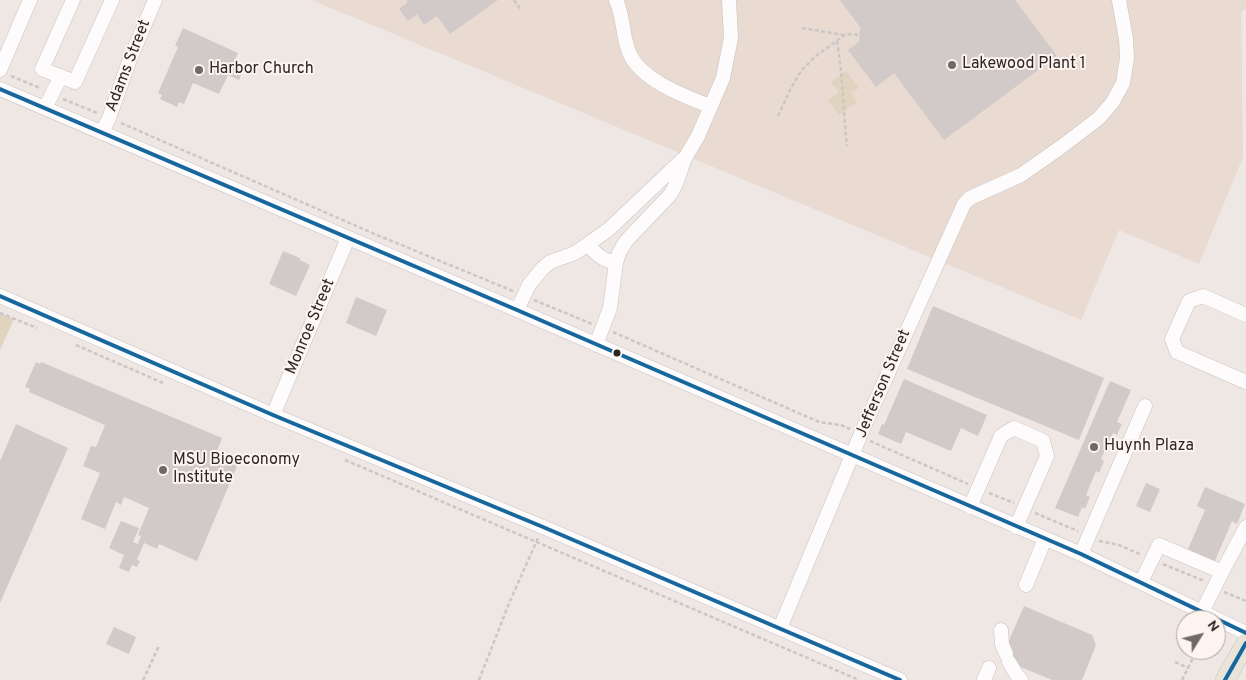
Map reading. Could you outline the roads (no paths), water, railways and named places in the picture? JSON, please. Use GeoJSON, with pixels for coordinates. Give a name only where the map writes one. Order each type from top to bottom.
{"type":"FeatureCollection","features":[{"type":"Feature","properties":{"kind":"main road"},"geometry":{"type":"LineString","coordinates":[[1225,680],[1246,643]]}},
{"type":"Feature","properties":{"kind":"street"},"geometry":{"type":"LineString","coordinates":[[4,73],[30,0]]}},
{"type":"Feature","properties":{"kind":"street"},"geometry":{"type":"LineString","coordinates":[[73,0],[42,69],[75,82],[112,0]]}},
{"type":"Feature","properties":{"kind":"street","name":"Adams Street"},"geometry":{"type":"LineString","coordinates":[[102,133],[155,0]]}},
{"type":"Feature","properties":{"kind":"street"},"geometry":{"type":"LineString","coordinates":[[616,0],[621,13],[629,52],[642,72],[662,84],[710,106]]}},
{"type":"Feature","properties":{"kind":"street"},"geometry":{"type":"LineString","coordinates":[[596,345],[610,308],[616,263],[626,241],[670,195],[685,158],[698,136],[723,78],[731,38],[729,0]]}},
{"type":"Feature","properties":{"kind":"street","name":"Jefferson Street"},"geometry":{"type":"LineString","coordinates":[[780,628],[853,456],[964,204],[970,198],[1021,175],[1061,147],[1099,118],[1112,103],[1123,83],[1127,58],[1126,39],[1119,0]]}},
{"type":"Feature","properties":{"kind":"street"},"geometry":{"type":"LineString","coordinates":[[45,108],[60,76]]}},
{"type":"Feature","properties":{"kind":"street"},"geometry":{"type":"LineString","coordinates":[[0,89],[1081,554],[1198,610]]}},
{"type":"Feature","properties":{"kind":"street"},"geometry":{"type":"LineString","coordinates":[[516,310],[529,285],[542,269],[550,262],[575,253],[608,230],[685,158]]}},
{"type":"Feature","properties":{"kind":"street","name":"Monroe Street"},"geometry":{"type":"LineString","coordinates":[[273,415],[348,238]]}},
{"type":"Feature","properties":{"kind":"street"},"geometry":{"type":"LineString","coordinates":[[588,244],[602,258],[616,263]]}},
{"type":"Feature","properties":{"kind":"street"},"geometry":{"type":"LineString","coordinates":[[0,296],[273,415],[543,527],[900,680]]}},
{"type":"Feature","properties":{"kind":"street"},"geometry":{"type":"LineString","coordinates":[[1246,315],[1203,296],[1189,301],[1172,339],[1177,352],[1246,382]]}},
{"type":"Feature","properties":{"kind":"street"},"geometry":{"type":"LineString","coordinates":[[1081,554],[1145,406]]}},
{"type":"Feature","properties":{"kind":"street"},"geometry":{"type":"LineString","coordinates":[[970,507],[1001,436],[1014,428],[1044,441],[1047,456],[1016,527]]}},
{"type":"Feature","properties":{"kind":"street"},"geometry":{"type":"LineString","coordinates":[[1203,610],[1246,527]]}},
{"type":"Feature","properties":{"kind":"street"},"geometry":{"type":"LineString","coordinates":[[1026,585],[1045,539]]}},
{"type":"Feature","properties":{"kind":"street"},"geometry":{"type":"LineString","coordinates":[[1141,582],[1159,546],[1222,572]]}},
{"type":"Feature","properties":{"kind":"street"},"geometry":{"type":"LineString","coordinates":[[1226,623],[1246,633]]}},
{"type":"Feature","properties":{"kind":"street"},"geometry":{"type":"LineString","coordinates":[[1001,630],[1002,644],[1007,658],[1021,680]]}},
{"type":"Feature","properties":{"kind":"place","name":"Lakewood Plant 1"},"geometry":{"type":"Point","coordinates":[952,65]}},
{"type":"Feature","properties":{"kind":"place","name":"Harbor Church"},"geometry":{"type":"Point","coordinates":[199,70]}},
{"type":"Feature","properties":{"kind":"place","name":"Huynh Plaza"},"geometry":{"type":"Point","coordinates":[1094,447]}},
{"type":"Feature","properties":{"kind":"place","name":"MSU Bioeconomy Institute"},"geometry":{"type":"Point","coordinates":[163,470]}}]}
